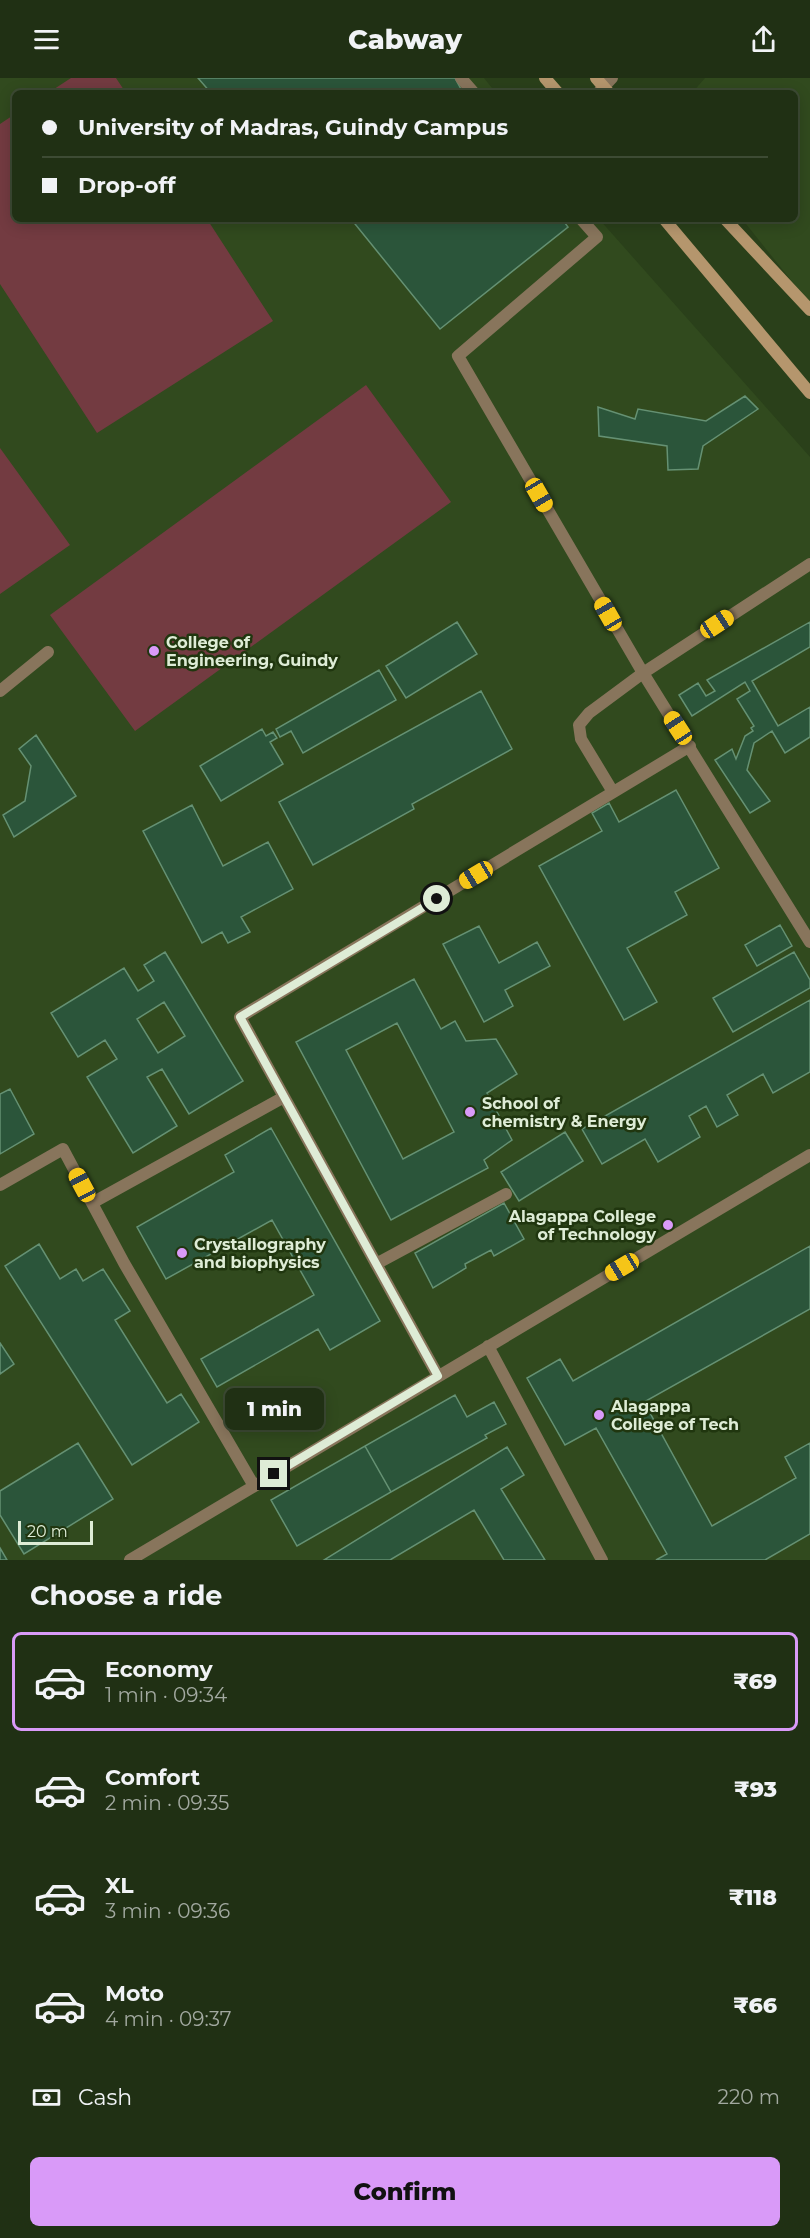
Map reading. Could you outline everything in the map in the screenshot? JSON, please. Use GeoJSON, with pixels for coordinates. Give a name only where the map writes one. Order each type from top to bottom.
{"type":"FeatureCollection","features":[{"type":"Feature","properties":{"kind":"main road"},"geometry":{"type":"LineString","coordinates":[[544,78],[555,90]]}},
{"type":"Feature","properties":{"kind":"main road"},"geometry":{"type":"LineString","coordinates":[[667,222],[810,393]]}},
{"type":"Feature","properties":{"kind":"main road"},"geometry":{"type":"LineString","coordinates":[[728,222],[810,310]]}},
{"type":"Feature","properties":{"kind":"lane"},"geometry":{"type":"LineString","coordinates":[[461,78],[471,90]]}},
{"type":"Feature","properties":{"kind":"lane"},"geometry":{"type":"LineString","coordinates":[[584,222],[597,237],[458,356],[643,673],[810,942]]}},
{"type":"Feature","properties":{"kind":"lane"},"geometry":{"type":"LineString","coordinates":[[613,792],[581,738],[579,725],[589,713],[643,673],[810,564]]}},
{"type":"Feature","properties":{"kind":"lane"},"geometry":{"type":"LineString","coordinates":[[0,691],[48,652]]}},
{"type":"Feature","properties":{"kind":"lane"},"geometry":{"type":"LineString","coordinates":[[438,1376],[240,1017],[690,746]]}},
{"type":"Feature","properties":{"kind":"lane"},"geometry":{"type":"LineString","coordinates":[[92,1203],[284,1097]]}},
{"type":"Feature","properties":{"kind":"lane"},"geometry":{"type":"LineString","coordinates":[[0,1185],[63,1149],[130,1273],[254,1486]]}},
{"type":"Feature","properties":{"kind":"lane"},"geometry":{"type":"LineString","coordinates":[[130,1560],[810,1155]]}},
{"type":"Feature","properties":{"kind":"lane"},"geometry":{"type":"LineString","coordinates":[[376,1264],[506,1194]]}},
{"type":"Feature","properties":{"kind":"lane"},"geometry":{"type":"LineString","coordinates":[[488,1346],[602,1560]]}},
{"type":"Feature","properties":{"kind":"shaded area"},"geometry":{"type":"Polygon","coordinates":[[[0,78],[484,78],[494,90],[12,90],[12,222],[602,222],[810,457],[810,1560],[0,1560],[0,78]]]}},
{"type":"Feature","properties":{"kind":"shaded area"},"geometry":{"type":"Polygon","coordinates":[[[71,78],[116,78],[124,90],[53,90],[71,78]]]}},
{"type":"Feature","properties":{"kind":"shaded area"},"geometry":{"type":"Polygon","coordinates":[[[705,78],[810,78],[810,304],[744,222],[798,222],[798,90],[695,90],[705,78]]]}},
{"type":"Feature","properties":{"kind":"shaded area"},"geometry":{"type":"Polygon","coordinates":[[[12,116],[12,222],[209,222],[273,321],[97,433],[0,284],[0,124],[12,116]]]}},
{"type":"Feature","properties":{"kind":"shaded area"},"geometry":{"type":"Polygon","coordinates":[[[366,385],[451,502],[135,731],[50,615],[366,385]]]}},
{"type":"Feature","properties":{"kind":"shaded area"},"geometry":{"type":"Polygon","coordinates":[[[0,448],[70,545],[0,594],[0,448]]]}},
{"type":"Feature","properties":{"kind":"building"},"geometry":{"type":"Polygon","coordinates":[[[198,78],[455,78],[461,90],[208,90],[198,78]]]}},
{"type":"Feature","properties":{"kind":"building"},"geometry":{"type":"Polygon","coordinates":[[[353,222],[564,222],[568,227],[440,329],[353,222]]]}},
{"type":"Feature","properties":{"kind":"building"},"geometry":{"type":"Polygon","coordinates":[[[745,396],[758,409],[703,446],[698,469],[668,470],[667,446],[599,436],[598,407],[635,419],[638,409],[706,421],[745,396]]]}},
{"type":"Feature","properties":{"kind":"building"},"geometry":{"type":"Polygon","coordinates":[[[457,622],[477,654],[406,698],[386,666],[457,622]]]}},
{"type":"Feature","properties":{"kind":"building"},"geometry":{"type":"Polygon","coordinates":[[[810,622],[810,647],[752,681],[778,726],[810,707],[810,737],[785,753],[772,731],[754,743],[747,770],[770,801],[750,813],[715,760],[732,749],[736,759],[745,736],[753,731],[751,728],[754,726],[737,699],[750,691],[745,682],[692,716],[679,695],[698,683],[706,696],[715,691],[707,680],[810,622]]]}},
{"type":"Feature","properties":{"kind":"building"},"geometry":{"type":"Polygon","coordinates":[[[379,670],[396,700],[303,753],[291,731],[280,737],[276,729],[379,670]]]}},
{"type":"Feature","properties":{"kind":"building"},"geometry":{"type":"Polygon","coordinates":[[[481,691],[512,749],[412,804],[414,809],[313,865],[279,802],[481,691]]]}},
{"type":"Feature","properties":{"kind":"building"},"geometry":{"type":"Polygon","coordinates":[[[262,729],[266,736],[273,732],[277,738],[270,742],[283,764],[221,801],[200,766],[262,729]]]}},
{"type":"Feature","properties":{"kind":"building"},"geometry":{"type":"Polygon","coordinates":[[[36,735],[76,796],[14,837],[3,815],[25,801],[31,766],[19,749],[36,735]]]}},
{"type":"Feature","properties":{"kind":"building"},"geometry":{"type":"Polygon","coordinates":[[[676,790],[719,868],[675,892],[687,915],[627,948],[657,1002],[624,1020],[539,866],[602,831],[592,813],[609,803],[619,822],[676,790]]]}},
{"type":"Feature","properties":{"kind":"building"},"geometry":{"type":"Polygon","coordinates":[[[192,805],[223,866],[268,842],[293,889],[241,917],[250,932],[228,943],[222,932],[202,943],[143,831],[192,805]]]}},
{"type":"Feature","properties":{"kind":"building"},"geometry":{"type":"Polygon","coordinates":[[[780,925],[792,946],[757,966],[745,945],[780,925]]]}},
{"type":"Feature","properties":{"kind":"building"},"geometry":{"type":"Polygon","coordinates":[[[479,926],[499,963],[537,942],[550,966],[505,990],[513,1006],[484,1022],[443,944],[479,926]]]}},
{"type":"Feature","properties":{"kind":"building"},"geometry":{"type":"Polygon","coordinates":[[[165,952],[243,1081],[189,1114],[162,1069],[147,1077],[177,1126],[133,1153],[87,1077],[117,1059],[105,1040],[78,1057],[51,1013],[124,968],[138,991],[154,981],[144,965],[165,952]],[[164,1002],[137,1019],[158,1053],[185,1036],[164,1002]]]}},
{"type":"Feature","properties":{"kind":"building"},"geometry":{"type":"Polygon","coordinates":[[[794,952],[810,980],[810,988],[733,1032],[713,998],[794,952]]]}},
{"type":"Feature","properties":{"kind":"building","name":"School of chemistry & Energy"},"geometry":{"type":"Polygon","coordinates":[[[414,979],[441,1029],[455,1021],[466,1041],[496,1039],[517,1074],[487,1093],[512,1140],[484,1160],[488,1168],[391,1220],[296,1042],[414,979]],[[397,1023],[346,1050],[403,1159],[454,1132],[397,1023]]]}},
{"type":"Feature","properties":{"kind":"building"},"geometry":{"type":"Polygon","coordinates":[[[810,1000],[810,1072],[773,1093],[763,1074],[727,1095],[738,1115],[717,1127],[706,1106],[689,1116],[700,1137],[658,1162],[645,1139],[602,1164],[582,1129],[810,1000]]]}},
{"type":"Feature","properties":{"kind":"building"},"geometry":{"type":"Polygon","coordinates":[[[10,1089],[34,1134],[0,1154],[0,1094],[10,1089]]]}},
{"type":"Feature","properties":{"kind":"building","name":"Crystallography and biophysics"},"geometry":{"type":"Polygon","coordinates":[[[271,1128],[380,1321],[330,1350],[318,1329],[217,1387],[201,1359],[314,1295],[272,1220],[166,1279],[137,1227],[234,1172],[225,1155],[271,1128]]]}},
{"type":"Feature","properties":{"kind":"building"},"geometry":{"type":"Polygon","coordinates":[[[565,1132],[583,1161],[519,1201],[501,1172],[565,1132]]]}},
{"type":"Feature","properties":{"kind":"building"},"geometry":{"type":"Polygon","coordinates":[[[504,1203],[524,1239],[494,1256],[491,1250],[465,1264],[466,1268],[433,1288],[415,1253],[504,1203]]]}},
{"type":"Feature","properties":{"kind":"building"},"geometry":{"type":"Polygon","coordinates":[[[39,1244],[60,1279],[76,1269],[83,1281],[103,1269],[130,1311],[115,1320],[167,1403],[181,1394],[199,1422],[132,1465],[5,1266],[39,1244]]]}},
{"type":"Feature","properties":{"kind":"building","name":"Alagappa College of Tech"},"geometry":{"type":"Polygon","coordinates":[[[810,1246],[810,1309],[644,1402],[712,1526],[796,1478],[785,1457],[810,1443],[810,1534],[765,1560],[656,1560],[667,1554],[596,1428],[565,1445],[527,1378],[560,1359],[573,1381],[810,1246]]]}},
{"type":"Feature","properties":{"kind":"building"},"geometry":{"type":"Polygon","coordinates":[[[0,1343],[14,1364],[0,1374],[0,1343]]]}},
{"type":"Feature","properties":{"kind":"building"},"geometry":{"type":"Polygon","coordinates":[[[455,1395],[467,1417],[494,1402],[506,1424],[485,1435],[487,1438],[391,1492],[365,1446],[455,1395]]]}},
{"type":"Feature","properties":{"kind":"building"},"geometry":{"type":"Polygon","coordinates":[[[78,1443],[113,1499],[24,1554],[0,1515],[0,1491],[78,1443]]]}},
{"type":"Feature","properties":{"kind":"building"},"geometry":{"type":"Polygon","coordinates":[[[365,1446],[391,1492],[297,1546],[271,1500],[365,1446]]]}},
{"type":"Feature","properties":{"kind":"building"},"geometry":{"type":"Polygon","coordinates":[[[507,1447],[524,1475],[501,1489],[545,1560],[504,1560],[474,1510],[390,1560],[324,1560],[507,1447]]]}},
{"type":"Feature","properties":{"kind":"building"},"geometry":{"type":"Polygon","coordinates":[[[0,1548],[7,1560],[0,1560],[0,1548]]]}},
{"type":"Feature","properties":{"kind":"place","name":"College of Engineering, Guindy"},"geometry":{"type":"Point","coordinates":[154,651]}},
{"type":"Feature","properties":{"kind":"place","name":"School of chemistry & Energy"},"geometry":{"type":"Point","coordinates":[470,1112]}},
{"type":"Feature","properties":{"kind":"place","name":"Alagappa College of Technology"},"geometry":{"type":"Point","coordinates":[668,1225]}},
{"type":"Feature","properties":{"kind":"place","name":"Crystallography and biophysics"},"geometry":{"type":"Point","coordinates":[182,1253]}},
{"type":"Feature","properties":{"kind":"place","name":"Alagappa College of Tech"},"geometry":{"type":"Point","coordinates":[599,1415]}},
{"type":"Feature","properties":{"kind":"route"},"geometry":{"type":"LineString","coordinates":[[274,1474],[438,1376],[240,1017],[437,899]]}}]}
